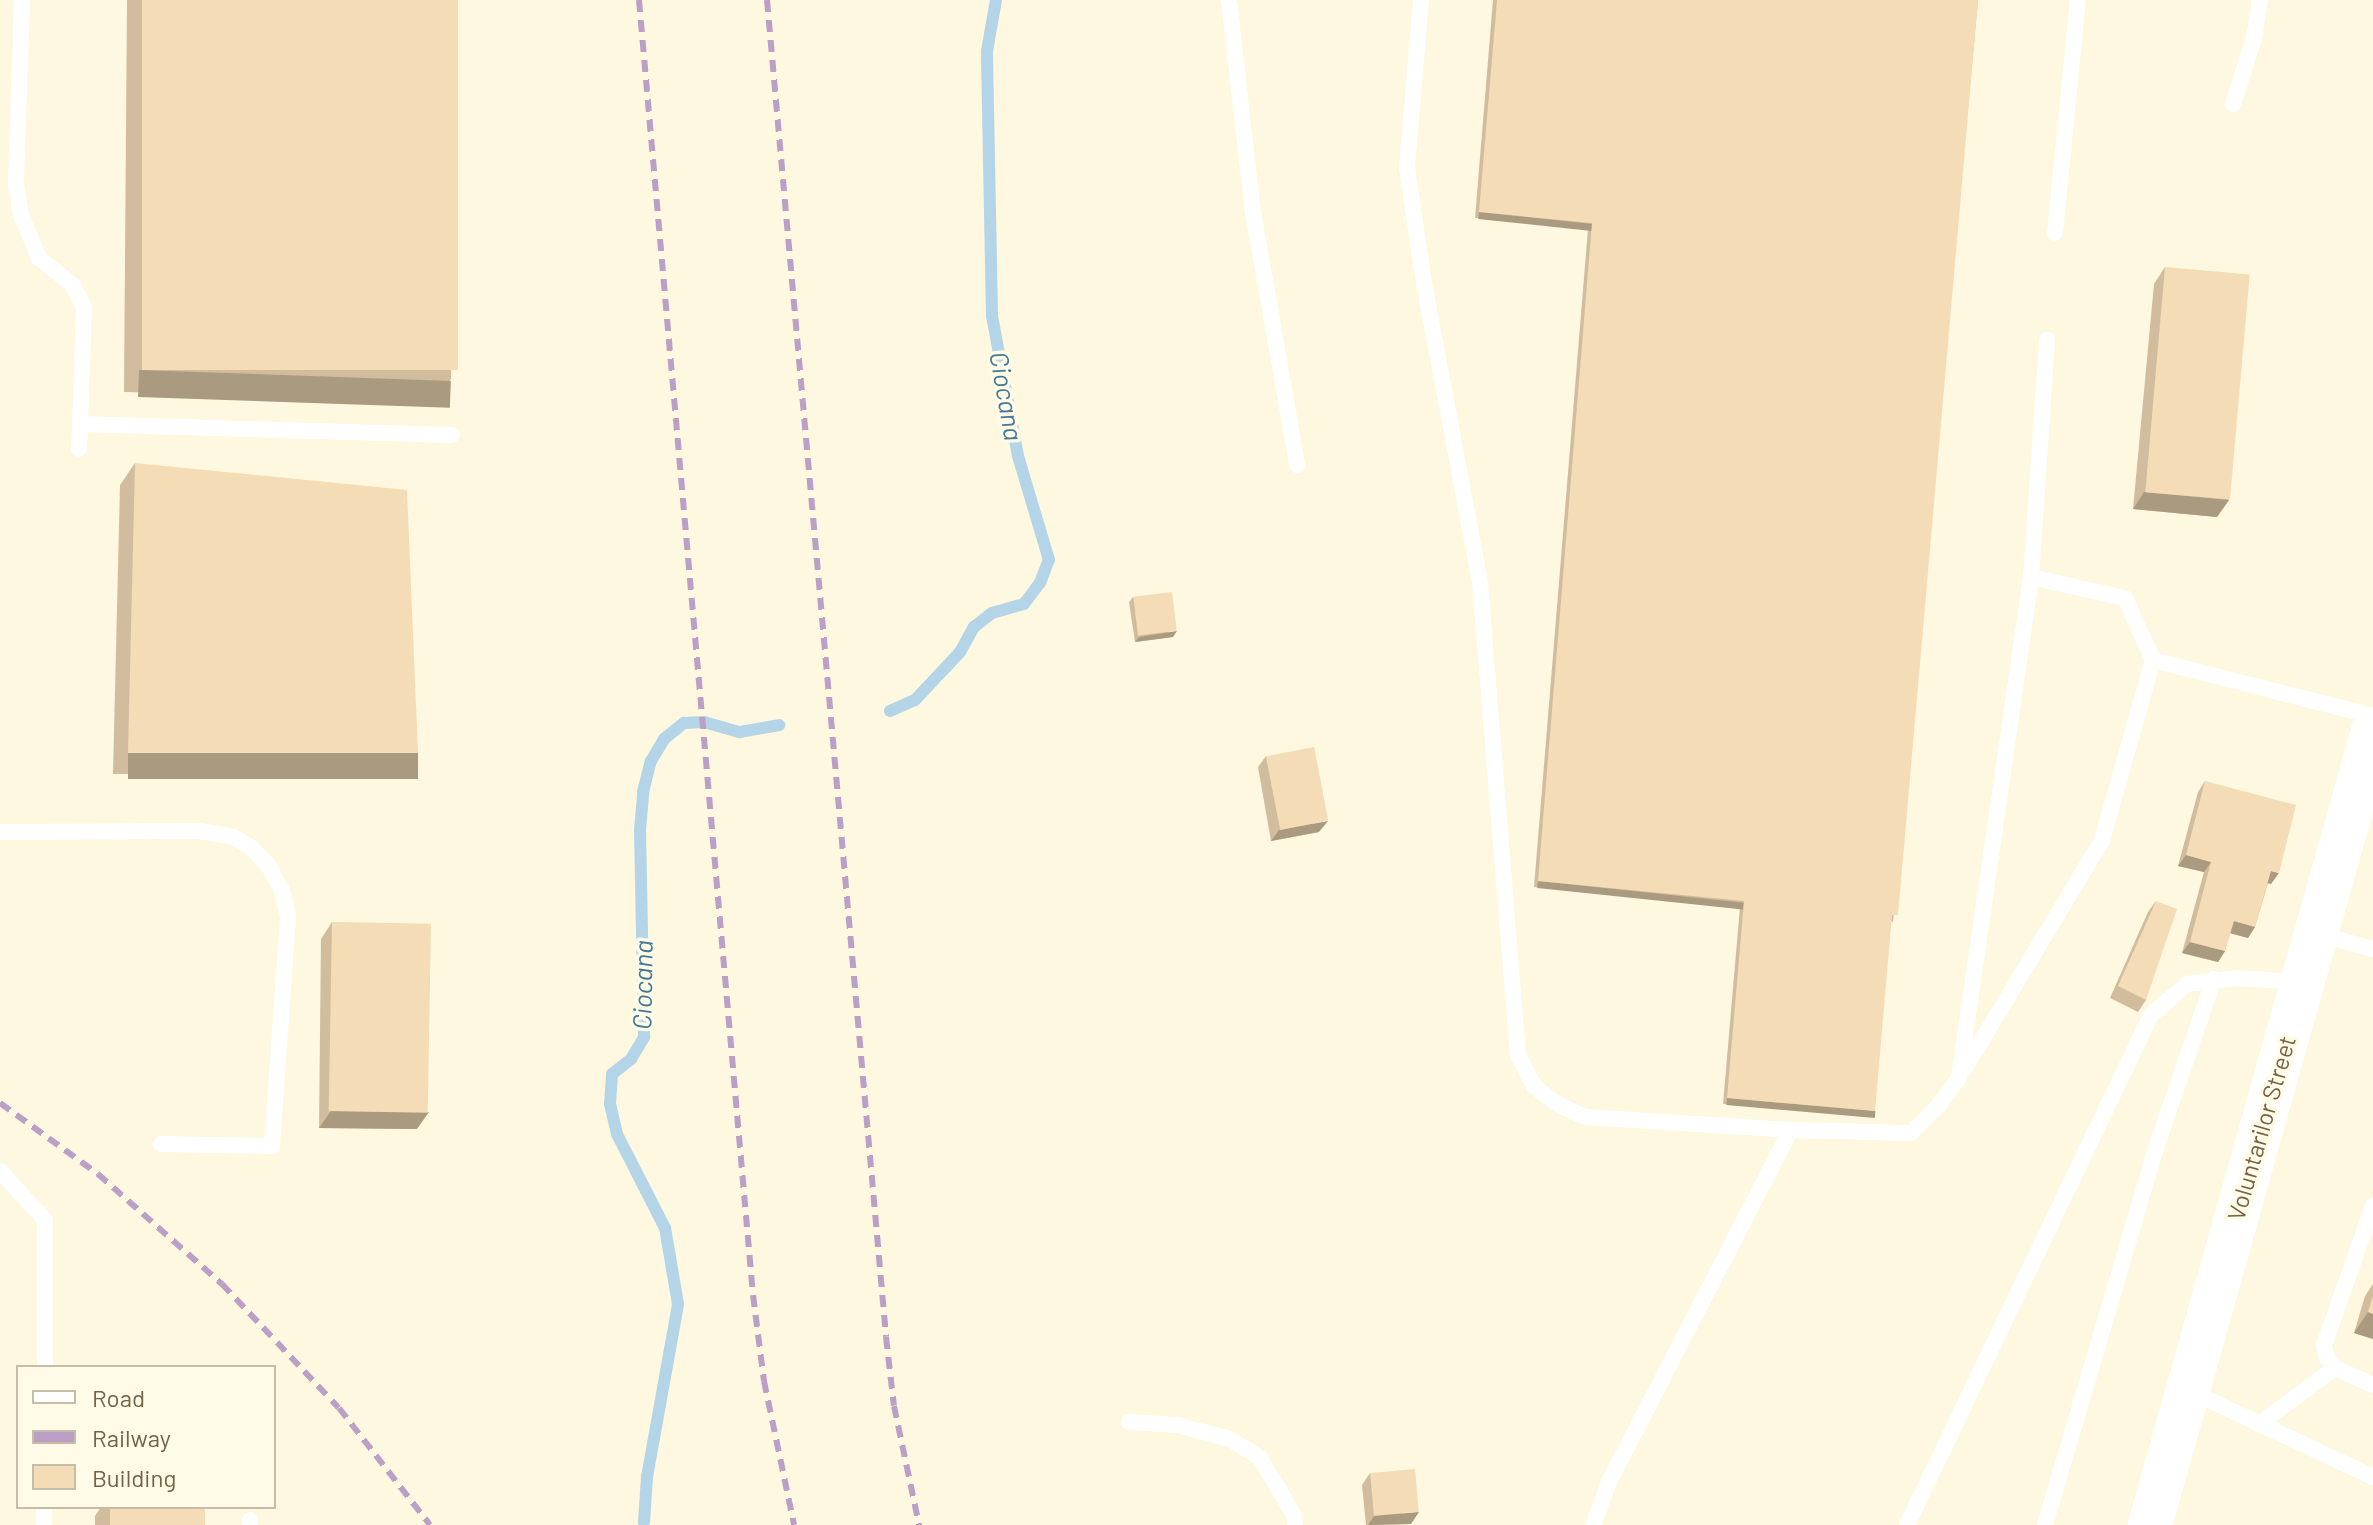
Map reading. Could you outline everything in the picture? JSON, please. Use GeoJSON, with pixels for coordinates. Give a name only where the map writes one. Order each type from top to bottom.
{"type":"FeatureCollection","features":[{"type":"Feature","properties":{"kind":"main road","name":"Voluntarilor Street"},"geometry":{"type":"LineString","coordinates":[[2150,1525],[2373,731]]}},
{"type":"Feature","properties":{"kind":"lane"},"geometry":{"type":"LineString","coordinates":[[22,0],[8,185],[39,258],[73,285],[84,308],[79,449]]}},
{"type":"Feature","properties":{"kind":"lane"},"geometry":{"type":"LineString","coordinates":[[1229,0],[1252,206],[1297,465]]}},
{"type":"Feature","properties":{"kind":"lane"},"geometry":{"type":"LineString","coordinates":[[1421,0],[1407,168],[1424,283],[1480,583],[1518,1055],[1534,1086],[1557,1104],[1585,1117],[1791,1130],[1911,1133],[1938,1106],[1959,1078],[2102,840],[2153,660],[2125,598],[2031,577]]}},
{"type":"Feature","properties":{"kind":"lane"},"geometry":{"type":"LineString","coordinates":[[2055,233],[2078,0]]}},
{"type":"Feature","properties":{"kind":"lane"},"geometry":{"type":"LineString","coordinates":[[2233,104],[2254,38],[2260,0]]}},
{"type":"Feature","properties":{"kind":"lane"},"geometry":{"type":"LineString","coordinates":[[1959,1078],[2031,577],[2047,340]]}},
{"type":"Feature","properties":{"kind":"lane"},"geometry":{"type":"LineString","coordinates":[[80,424],[452,435]]}},
{"type":"Feature","properties":{"kind":"lane"},"geometry":{"type":"LineString","coordinates":[[2153,660],[2373,716]]}},
{"type":"Feature","properties":{"kind":"lane"},"geometry":{"type":"LineString","coordinates":[[0,832],[200,831],[233,837],[251,847],[268,865],[282,890],[288,917],[272,1146],[161,1144]]}},
{"type":"Feature","properties":{"kind":"lane"},"geometry":{"type":"LineString","coordinates":[[2316,934],[2373,949]]}},
{"type":"Feature","properties":{"kind":"lane"},"geometry":{"type":"LineString","coordinates":[[1907,1525],[2151,1015],[2187,984],[2214,979],[2303,982]]}},
{"type":"Feature","properties":{"kind":"lane"},"geometry":{"type":"LineString","coordinates":[[2045,1525],[2156,1148],[2214,979]]}},
{"type":"Feature","properties":{"kind":"lane"},"geometry":{"type":"LineString","coordinates":[[1593,1525],[1609,1482],[1791,1130]]}},
{"type":"Feature","properties":{"kind":"lane"},"geometry":{"type":"LineString","coordinates":[[0,1171],[45,1220],[45,1365]]}},
{"type":"Feature","properties":{"kind":"lane"},"geometry":{"type":"LineString","coordinates":[[2373,1206],[2324,1345],[2327,1358],[2335,1368],[2373,1385]]}},
{"type":"Feature","properties":{"kind":"lane"},"geometry":{"type":"LineString","coordinates":[[2259,1424],[2335,1368]]}},
{"type":"Feature","properties":{"kind":"lane"},"geometry":{"type":"LineString","coordinates":[[2188,1390],[2373,1477]]}},
{"type":"Feature","properties":{"kind":"lane"},"geometry":{"type":"LineString","coordinates":[[1129,1422],[1177,1425],[1230,1439],[1260,1458],[1294,1515],[1295,1525]]}},
{"type":"Feature","properties":{"kind":"building"},"geometry":{"type":"Polygon","coordinates":[[[142,0],[458,0],[458,370],[142,370],[142,0]]]}},
{"type":"Feature","properties":{"kind":"building"},"geometry":{"type":"Polygon","coordinates":[[[1497,0],[1978,0],[1898,915],[1892,915],[1875,1111],[1727,1098],[1744,901],[1538,881],[1592,223],[1479,212],[1497,0]]]}},
{"type":"Feature","properties":{"kind":"building"},"geometry":{"type":"Polygon","coordinates":[[[2165,267],[2250,274],[2230,500],[2145,492],[2165,267]]]}},
{"type":"Feature","properties":{"kind":"building"},"geometry":{"type":"Polygon","coordinates":[[[135,463],[407,490],[418,753],[128,753],[135,463]]]}},
{"type":"Feature","properties":{"kind":"building"},"geometry":{"type":"Polygon","coordinates":[[[1172,592],[1177,631],[1138,635],[1133,597],[1172,592]]]}},
{"type":"Feature","properties":{"kind":"building"},"geometry":{"type":"Polygon","coordinates":[[[1314,747],[1328,821],[1280,830],[1266,756],[1314,747]]]}},
{"type":"Feature","properties":{"kind":"building"},"geometry":{"type":"Polygon","coordinates":[[[2205,781],[2296,805],[2279,873],[2271,871],[2255,927],[2234,921],[2225,951],[2190,942],[2211,862],[2186,855],[2205,781]]]}},
{"type":"Feature","properties":{"kind":"building"},"geometry":{"type":"Polygon","coordinates":[[[2156,901],[2177,909],[2146,1000],[2118,986],[2156,901]]]}},
{"type":"Feature","properties":{"kind":"building"},"geometry":{"type":"Polygon","coordinates":[[[332,922],[431,924],[428,1113],[329,1111],[332,922]]]}},
{"type":"Feature","properties":{"kind":"building"},"geometry":{"type":"Polygon","coordinates":[[[2373,1296],[2373,1314],[2368,1312],[2373,1296]]]}},
{"type":"Feature","properties":{"kind":"building"},"geometry":{"type":"Polygon","coordinates":[[[1415,1469],[1419,1512],[1374,1516],[1370,1473],[1415,1469]]]}},
{"type":"Feature","properties":{"kind":"building"},"geometry":{"type":"Polygon","coordinates":[[[110,1509],[205,1509],[205,1525],[110,1525],[110,1509]]]}},
{"type":"Feature","properties":{"kind":"waterway","name":"Ciocana"},"geometry":{"type":"LineString","coordinates":[[890,711],[915,700],[960,652],[974,627],[992,613],[1024,604],[1040,583],[1049,560],[1018,456],[992,316],[987,51],[996,0]]}},
{"type":"Feature","properties":{"kind":"waterway","name":"Ciocana"},"geometry":{"type":"LineString","coordinates":[[644,1522],[647,1477],[678,1304],[665,1228],[617,1134],[610,1104],[612,1074],[631,1059],[644,1037],[640,830],[643,792],[651,761],[664,739],[684,723],[704,722],[740,732],[779,725]]}},
{"type":"Feature","properties":{"kind":"railway"},"geometry":{"type":"LineString","coordinates":[[639,0],[753,1295],[764,1381],[794,1525]]}},
{"type":"Feature","properties":{"kind":"railway"},"geometry":{"type":"LineString","coordinates":[[767,0],[886,1337],[894,1406],[919,1525]]}},
{"type":"Feature","properties":{"kind":"railway"},"geometry":{"type":"LineString","coordinates":[[0,1103],[98,1174],[222,1284],[339,1408],[430,1525]]}}]}
